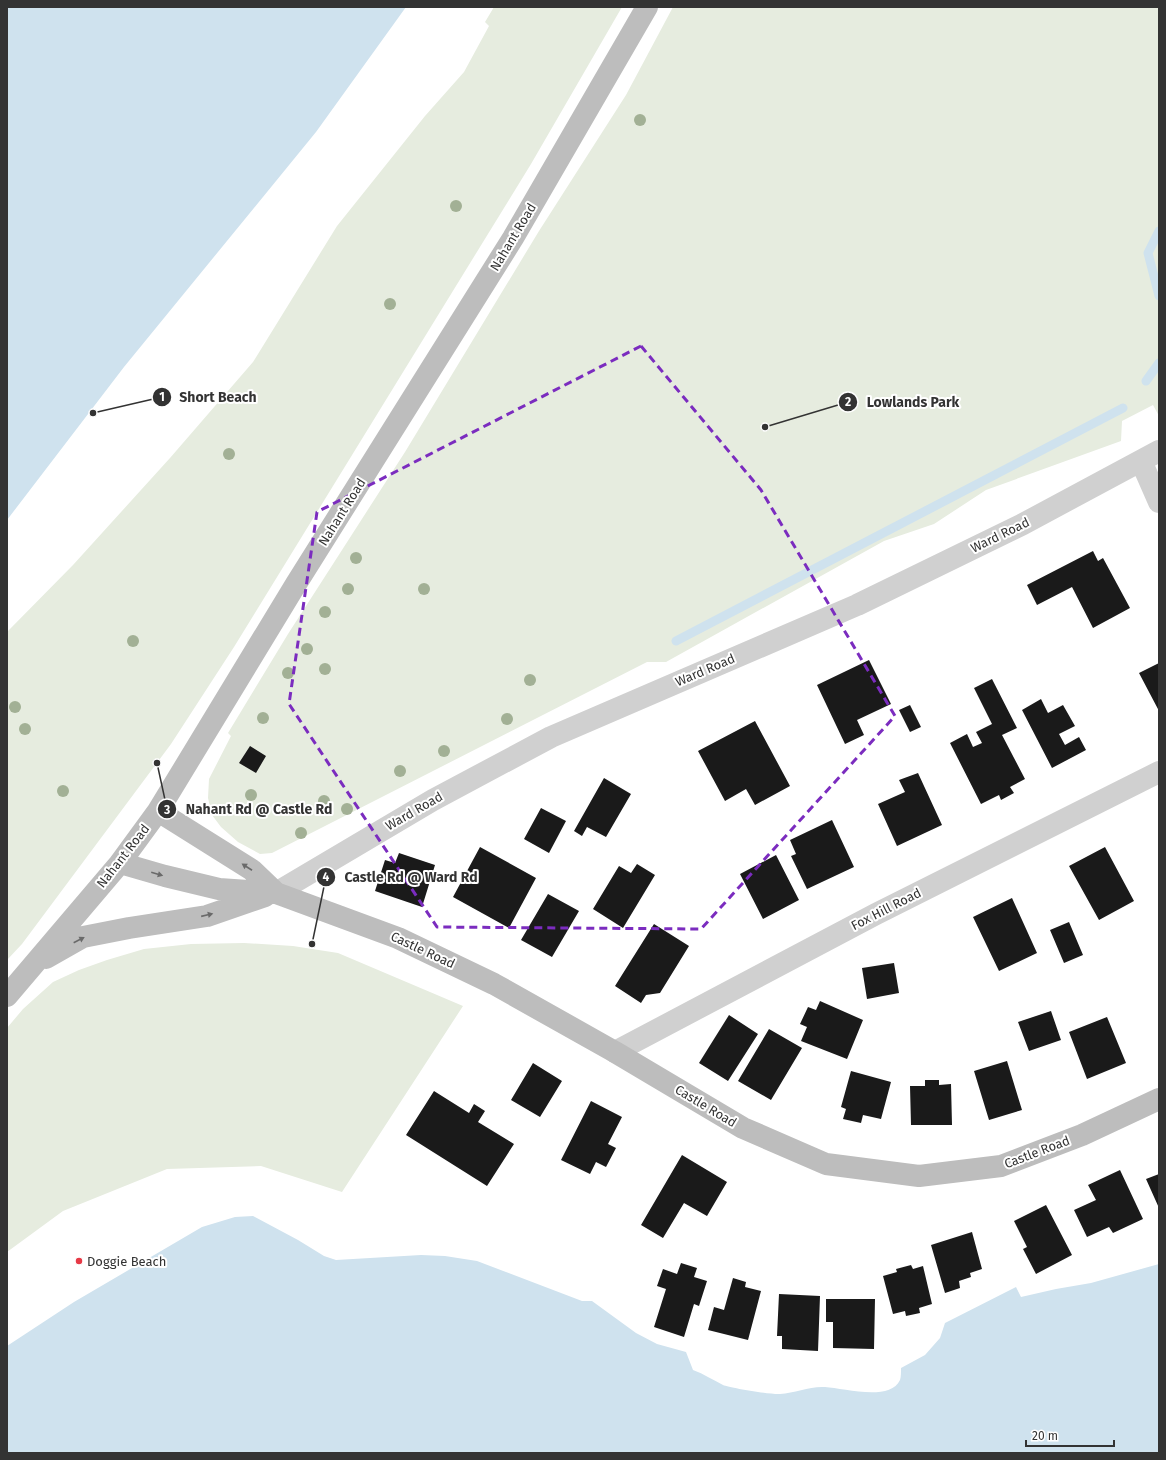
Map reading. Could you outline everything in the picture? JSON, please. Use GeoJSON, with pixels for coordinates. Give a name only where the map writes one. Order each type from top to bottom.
{"type":"FeatureCollection","features":[{"type":"Feature","properties":{"kind":"main road","name":"Nahant Road"},"geometry":{"type":"LineString","coordinates":[[7,996],[120,863],[158,811],[296,584],[509,244],[647,7]]}},
{"type":"Feature","properties":{"kind":"main road","name":"Castle Road"},"geometry":{"type":"LineString","coordinates":[[158,811],[252,870],[276,893]]}},
{"type":"Feature","properties":{"kind":"main road","name":"Castle Road"},"geometry":{"type":"LineString","coordinates":[[120,863],[219,889],[276,893],[404,941],[494,984],[615,1052],[743,1128],[826,1164],[919,1176],[1001,1166],[1082,1135],[1159,1099]]}},
{"type":"Feature","properties":{"kind":"main road"},"geometry":{"type":"LineString","coordinates":[[33,966],[83,937],[207,916],[276,893]]}},
{"type":"Feature","properties":{"kind":"street"},"geometry":{"type":"LineString","coordinates":[[1150,456],[1159,502]]}},
{"type":"Feature","properties":{"kind":"street","name":"Ward Road"},"geometry":{"type":"LineString","coordinates":[[276,893],[433,800],[551,737],[857,605],[1023,524],[1150,456]]}},
{"type":"Feature","properties":{"kind":"street","name":"Fox Hill Road"},"geometry":{"type":"LineString","coordinates":[[615,1052],[876,914],[1159,772]]}},
{"type":"Feature","properties":{"kind":"highlighted area"},"geometry":{"type":"Polygon","coordinates":[[[641,346],[761,490],[895,716],[701,929],[437,927],[289,704],[317,512],[641,346]]]}},
{"type":"Feature","properties":{"kind":"shaded area"},"geometry":{"type":"Polygon","coordinates":[[[494,7],[622,7],[531,164],[234,647],[171,744],[22,944],[7,960],[7,632],[73,565],[170,458],[253,362],[337,226],[425,116],[464,72],[489,26],[485,22],[494,7]]]}},
{"type":"Feature","properties":{"kind":"shaded area"},"geometry":{"type":"Polygon","coordinates":[[[673,7],[1159,7],[1159,416],[1153,405],[1122,421],[1121,441],[986,490],[934,524],[884,541],[666,662],[647,662],[272,853],[260,854],[238,842],[221,827],[212,815],[208,798],[209,779],[231,736],[228,733],[288,634],[405,452],[539,231],[626,95],[673,7]]]}},
{"type":"Feature","properties":{"kind":"shaded area"},"geometry":{"type":"Polygon","coordinates":[[[244,943],[293,946],[338,953],[463,1006],[342,1192],[261,1166],[167,1169],[63,1211],[7,1252],[7,1028],[23,1009],[53,982],[79,970],[144,949],[191,944],[244,943]]]}},
{"type":"Feature","properties":{"kind":"water"},"geometry":{"type":"Polygon","coordinates":[[[7,7],[406,7],[316,132],[124,367],[7,520],[7,7]]]}},
{"type":"Feature","properties":{"kind":"water"},"geometry":{"type":"Polygon","coordinates":[[[253,1216],[324,1256],[336,1260],[421,1255],[445,1256],[477,1261],[582,1301],[592,1301],[636,1333],[657,1344],[686,1352],[693,1370],[723,1385],[776,1394],[819,1387],[866,1392],[887,1391],[895,1387],[900,1380],[901,1368],[925,1355],[940,1338],[945,1323],[1016,1287],[1021,1297],[1091,1283],[1159,1264],[1159,1453],[7,1453],[7,1346],[74,1302],[202,1227],[235,1217],[253,1216]]]}},
{"type":"Feature","properties":{"kind":"building"},"geometry":{"type":"Polygon","coordinates":[[[1093,551],[1098,561],[1103,558],[1130,608],[1093,628],[1072,587],[1037,605],[1027,585],[1093,551]]]}},
{"type":"Feature","properties":{"kind":"building"},"geometry":{"type":"Polygon","coordinates":[[[869,660],[891,704],[857,720],[864,735],[845,744],[817,685],[869,660]]]}},
{"type":"Feature","properties":{"kind":"building"},"geometry":{"type":"Polygon","coordinates":[[[1159,663],[1159,711],[1139,673],[1159,663]]]}},
{"type":"Feature","properties":{"kind":"building"},"geometry":{"type":"Polygon","coordinates":[[[992,679],[1017,728],[1002,735],[1025,779],[1010,787],[1014,793],[1001,800],[999,795],[981,804],[950,743],[967,734],[973,747],[982,743],[976,732],[992,724],[974,688],[992,679]]]}},
{"type":"Feature","properties":{"kind":"building"},"geometry":{"type":"Polygon","coordinates":[[[1041,699],[1048,713],[1063,705],[1075,726],[1059,734],[1065,745],[1079,737],[1086,750],[1052,768],[1022,710],[1041,699]]]}},
{"type":"Feature","properties":{"kind":"building"},"geometry":{"type":"Polygon","coordinates":[[[910,705],[921,727],[910,732],[899,710],[910,705]]]}},
{"type":"Feature","properties":{"kind":"building"},"geometry":{"type":"Polygon","coordinates":[[[755,721],[790,786],[755,805],[746,789],[725,801],[698,751],[755,721]]]}},
{"type":"Feature","properties":{"kind":"building"},"geometry":{"type":"Polygon","coordinates":[[[250,746],[266,756],[256,773],[239,763],[250,746]]]}},
{"type":"Feature","properties":{"kind":"building"},"geometry":{"type":"Polygon","coordinates":[[[918,773],[942,825],[897,846],[878,804],[905,792],[899,780],[918,773]]]}},
{"type":"Feature","properties":{"kind":"building"},"geometry":{"type":"Polygon","coordinates":[[[604,778],[631,794],[606,837],[587,827],[582,836],[574,831],[604,778]]]}},
{"type":"Feature","properties":{"kind":"building"},"geometry":{"type":"Polygon","coordinates":[[[541,808],[566,821],[549,853],[524,839],[541,808]]]}},
{"type":"Feature","properties":{"kind":"building"},"geometry":{"type":"Polygon","coordinates":[[[832,820],[854,867],[807,889],[791,856],[796,854],[790,840],[832,820]]]}},
{"type":"Feature","properties":{"kind":"building"},"geometry":{"type":"Polygon","coordinates":[[[480,847],[536,878],[509,928],[453,897],[480,847]]]}},
{"type":"Feature","properties":{"kind":"building"},"geometry":{"type":"Polygon","coordinates":[[[1105,847],[1134,901],[1099,920],[1069,866],[1105,847]]]}},
{"type":"Feature","properties":{"kind":"building"},"geometry":{"type":"Polygon","coordinates":[[[399,853],[435,865],[422,907],[375,891],[385,860],[395,863],[399,853]]]}},
{"type":"Feature","properties":{"kind":"building"},"geometry":{"type":"Polygon","coordinates":[[[776,855],[799,900],[763,919],[740,874],[776,855]]]}},
{"type":"Feature","properties":{"kind":"building"},"geometry":{"type":"Polygon","coordinates":[[[637,864],[655,875],[623,928],[593,909],[619,866],[631,873],[637,864]]]}},
{"type":"Feature","properties":{"kind":"building"},"geometry":{"type":"Polygon","coordinates":[[[548,894],[579,911],[552,957],[521,940],[548,894]]]}},
{"type":"Feature","properties":{"kind":"building"},"geometry":{"type":"Polygon","coordinates":[[[1012,898],[1037,953],[999,971],[973,917],[1012,898]]]}},
{"type":"Feature","properties":{"kind":"building"},"geometry":{"type":"Polygon","coordinates":[[[1069,922],[1083,955],[1064,963],[1050,930],[1069,922]]]}},
{"type":"Feature","properties":{"kind":"building"},"geometry":{"type":"Polygon","coordinates":[[[654,924],[689,946],[660,993],[646,995],[641,1003],[615,986],[654,924]]]}},
{"type":"Feature","properties":{"kind":"building"},"geometry":{"type":"Polygon","coordinates":[[[894,963],[899,993],[867,999],[862,968],[894,963]]]}},
{"type":"Feature","properties":{"kind":"building"},"geometry":{"type":"Polygon","coordinates":[[[820,1001],[863,1020],[847,1059],[801,1041],[807,1027],[800,1024],[808,1007],[816,1010],[820,1001]]]}},
{"type":"Feature","properties":{"kind":"building"},"geometry":{"type":"Polygon","coordinates":[[[1051,1011],[1061,1040],[1029,1051],[1018,1022],[1051,1011]]]}},
{"type":"Feature","properties":{"kind":"building"},"geometry":{"type":"Polygon","coordinates":[[[729,1015],[758,1034],[728,1081],[699,1063],[729,1015]]]}},
{"type":"Feature","properties":{"kind":"building"},"geometry":{"type":"Polygon","coordinates":[[[1107,1017],[1126,1063],[1087,1079],[1069,1032],[1107,1017]]]}},
{"type":"Feature","properties":{"kind":"building"},"geometry":{"type":"Polygon","coordinates":[[[769,1029],[802,1048],[771,1100],[738,1081],[769,1029]]]}},
{"type":"Feature","properties":{"kind":"building"},"geometry":{"type":"Polygon","coordinates":[[[1007,1061],[1022,1110],[989,1120],[974,1071],[1007,1061]]]}},
{"type":"Feature","properties":{"kind":"building"},"geometry":{"type":"Polygon","coordinates":[[[533,1063],[562,1081],[540,1117],[511,1100],[533,1063]]]}},
{"type":"Feature","properties":{"kind":"building"},"geometry":{"type":"Polygon","coordinates":[[[851,1071],[891,1082],[881,1119],[863,1115],[861,1123],[843,1119],[846,1109],[841,1107],[851,1071]]]}},
{"type":"Feature","properties":{"kind":"building"},"geometry":{"type":"Polygon","coordinates":[[[925,1080],[939,1080],[939,1085],[951,1084],[952,1125],[911,1125],[910,1086],[925,1086],[925,1080]]]}},
{"type":"Feature","properties":{"kind":"building"},"geometry":{"type":"Polygon","coordinates":[[[434,1091],[469,1113],[474,1104],[485,1111],[478,1122],[514,1144],[487,1186],[406,1135],[434,1091]]]}},
{"type":"Feature","properties":{"kind":"building"},"geometry":{"type":"Polygon","coordinates":[[[591,1101],[622,1117],[608,1144],[616,1148],[606,1167],[596,1162],[590,1174],[561,1160],[591,1101]]]}},
{"type":"Feature","properties":{"kind":"building"},"geometry":{"type":"Polygon","coordinates":[[[682,1155],[727,1182],[707,1216],[684,1203],[663,1238],[641,1225],[682,1155]]]}},
{"type":"Feature","properties":{"kind":"building"},"geometry":{"type":"Polygon","coordinates":[[[1120,1170],[1143,1219],[1113,1233],[1109,1227],[1087,1237],[1074,1210],[1096,1200],[1088,1185],[1120,1170]]]}},
{"type":"Feature","properties":{"kind":"building"},"geometry":{"type":"Polygon","coordinates":[[[1159,1174],[1159,1208],[1146,1179],[1159,1174]]]}},
{"type":"Feature","properties":{"kind":"building"},"geometry":{"type":"Polygon","coordinates":[[[1046,1205],[1072,1255],[1036,1274],[1023,1249],[1027,1247],[1014,1221],[1046,1205]]]}},
{"type":"Feature","properties":{"kind":"building"},"geometry":{"type":"Polygon","coordinates":[[[972,1232],[982,1269],[970,1273],[971,1277],[959,1281],[960,1288],[945,1293],[931,1245],[972,1232]]]}},
{"type":"Feature","properties":{"kind":"building"},"geometry":{"type":"Polygon","coordinates":[[[681,1263],[697,1268],[694,1277],[707,1281],[699,1306],[694,1304],[684,1337],[654,1327],[666,1289],[657,1286],[663,1269],[677,1274],[681,1263]]]}},
{"type":"Feature","properties":{"kind":"building"},"geometry":{"type":"Polygon","coordinates":[[[911,1265],[913,1269],[923,1266],[932,1304],[919,1308],[920,1313],[906,1316],[905,1311],[893,1314],[883,1276],[897,1272],[896,1269],[911,1265]]]}},
{"type":"Feature","properties":{"kind":"building"},"geometry":{"type":"Polygon","coordinates":[[[733,1278],[746,1282],[745,1287],[761,1291],[748,1340],[708,1330],[714,1307],[724,1310],[733,1278]]]}},
{"type":"Feature","properties":{"kind":"building"},"geometry":{"type":"Polygon","coordinates":[[[779,1294],[820,1296],[818,1351],[782,1349],[782,1336],[777,1336],[779,1294]]]}},
{"type":"Feature","properties":{"kind":"building"},"geometry":{"type":"Polygon","coordinates":[[[826,1299],[875,1299],[874,1349],[833,1348],[833,1322],[826,1322],[826,1299]]]}},
{"type":"Feature","properties":{"kind":"waterway"},"geometry":{"type":"LineString","coordinates":[[1159,231],[1148,253],[1159,296]]}},
{"type":"Feature","properties":{"kind":"waterway"},"geometry":{"type":"LineString","coordinates":[[1146,381],[1159,363]]}},
{"type":"Feature","properties":{"kind":"waterway"},"geometry":{"type":"LineString","coordinates":[[676,641],[1123,408]]}},
{"type":"Feature","properties":{"kind":"place","name":"Short Beach"},"geometry":{"type":"Point","coordinates":[93,413]}},
{"type":"Feature","properties":{"kind":"place","name":"Lowlands Park"},"geometry":{"type":"Point","coordinates":[765,427]}},
{"type":"Feature","properties":{"kind":"place","name":"Nahant Rd @ Castle Rd"},"geometry":{"type":"Point","coordinates":[157,763]}},
{"type":"Feature","properties":{"kind":"place","name":"Castle Rd @ Ward Rd"},"geometry":{"type":"Point","coordinates":[312,944]}},
{"type":"Feature","properties":{"kind":"place","name":"Doggie Beach"},"geometry":{"type":"Point","coordinates":[79,1261]}}]}
